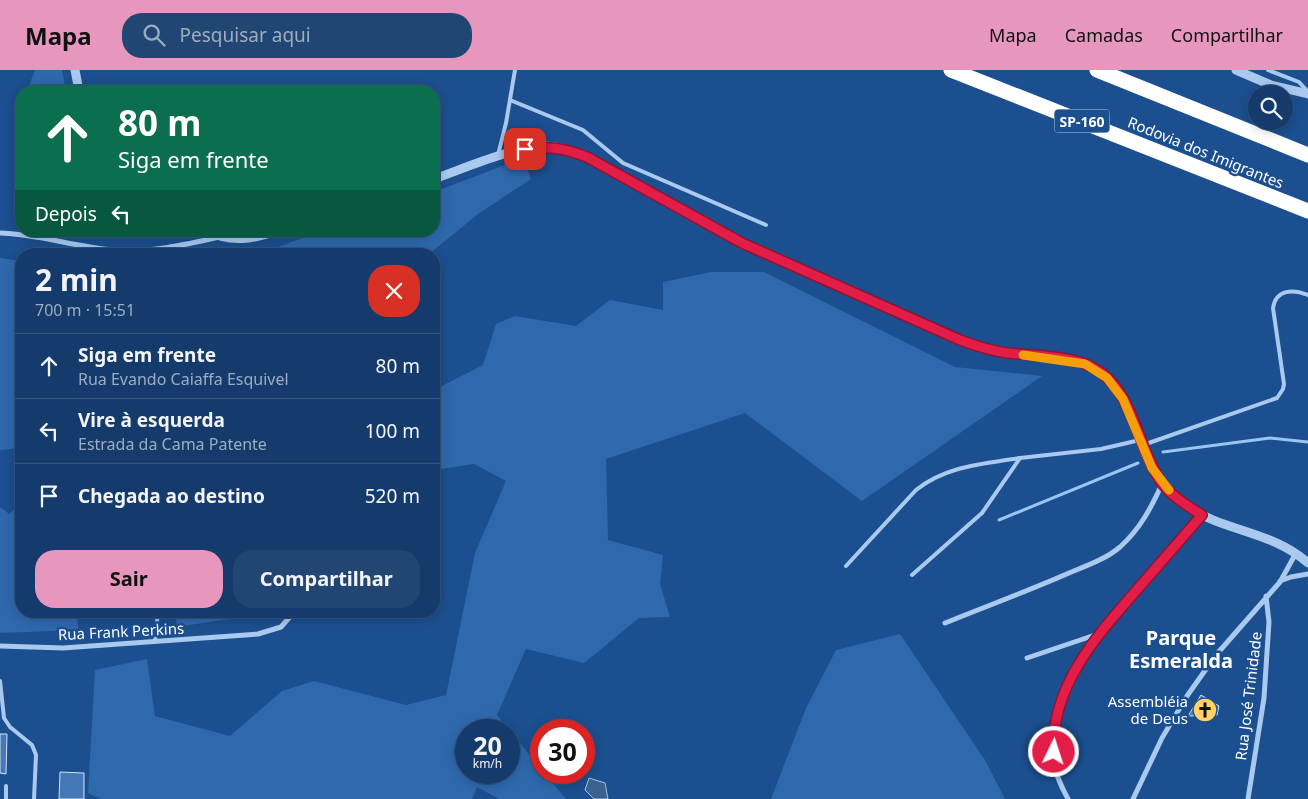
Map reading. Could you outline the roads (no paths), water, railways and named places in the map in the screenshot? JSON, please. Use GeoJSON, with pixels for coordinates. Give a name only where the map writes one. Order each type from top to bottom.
{"type":"FeatureCollection","features":[{"type":"Feature","properties":{"kind":"highway","name":"Rodovia dos Imigrantes"},"geometry":{"type":"LineString","coordinates":[[951,70],[1308,211]]}},
{"type":"Feature","properties":{"kind":"highway"},"geometry":{"type":"LineString","coordinates":[[1097,70],[1308,155]]}},
{"type":"Feature","properties":{"kind":"highway"},"geometry":{"type":"LineString","coordinates":[[1111,70],[1153,93]]}},
{"type":"Feature","properties":{"kind":"street"},"geometry":{"type":"LineString","coordinates":[[75,70],[78,85]]}},
{"type":"Feature","properties":{"kind":"street"},"geometry":{"type":"LineString","coordinates":[[1236,70],[1271,85],[1308,93]]}},
{"type":"Feature","properties":{"kind":"street"},"geometry":{"type":"LineString","coordinates":[[440,177],[497,157],[539,147],[564,148],[587,157],[742,243],[960,340],[994,351],[1085,364],[1100,371],[1118,391],[1152,468],[1162,484],[1182,502],[1202,515],[1273,540],[1296,553],[1308,563]]}},
{"type":"Feature","properties":{"kind":"street"},"geometry":{"type":"LineString","coordinates":[[0,233],[15,234]]}},
{"type":"Feature","properties":{"kind":"street"},"geometry":{"type":"LineString","coordinates":[[37,237],[101,248]]}},
{"type":"Feature","properties":{"kind":"street"},"geometry":{"type":"LineString","coordinates":[[161,248],[219,237],[244,240],[255,237]]}},
{"type":"Feature","properties":{"kind":"street"},"geometry":{"type":"LineString","coordinates":[[945,623],[1101,559],[1119,549],[1147,516],[1162,484]]}},
{"type":"Feature","properties":{"kind":"street"},"geometry":{"type":"LineString","coordinates":[[1068,799],[1059,780],[1054,763],[1053,742],[1058,711],[1068,684],[1099,634],[1202,515]]}},
{"type":"Feature","properties":{"kind":"street"},"geometry":{"type":"LineString","coordinates":[[1133,799],[1162,738],[1187,696],[1216,655],[1280,582],[1296,553]]}},
{"type":"Feature","properties":{"kind":"street"},"geometry":{"type":"LineString","coordinates":[[1280,582],[1291,577],[1308,574]]}},
{"type":"Feature","properties":{"kind":"street","name":"Rua José Trinidade"},"geometry":{"type":"LineString","coordinates":[[1248,799],[1264,698],[1269,622],[1266,596]]}},
{"type":"Feature","properties":{"kind":"street","name":"Rua Frank Perkins"},"geometry":{"type":"LineString","coordinates":[[0,646],[63,648],[258,634],[274,631],[290,618]]}},
{"type":"Feature","properties":{"kind":"street"},"geometry":{"type":"LineString","coordinates":[[1027,658],[1099,634]]}},
{"type":"Feature","properties":{"kind":"lane"},"geometry":{"type":"LineString","coordinates":[[497,157],[515,70]]}},
{"type":"Feature","properties":{"kind":"lane"},"geometry":{"type":"LineString","coordinates":[[1268,70],[1300,82],[1308,93]]}},
{"type":"Feature","properties":{"kind":"lane"},"geometry":{"type":"LineString","coordinates":[[510,100],[578,128],[623,163],[766,225]]}},
{"type":"Feature","properties":{"kind":"lane"},"geometry":{"type":"LineString","coordinates":[[846,566],[916,490],[929,480],[957,469],[1020,458],[1101,449],[1141,442],[1277,398],[1284,388],[1284,384],[1273,308],[1274,302],[1277,297],[1289,291],[1308,295]]}},
{"type":"Feature","properties":{"kind":"lane"},"geometry":{"type":"LineString","coordinates":[[912,575],[982,513],[1020,458]]}},
{"type":"Feature","properties":{"kind":"lane"},"geometry":{"type":"LineString","coordinates":[[155,642],[157,618]]}},
{"type":"Feature","properties":{"kind":"lane"},"geometry":{"type":"LineString","coordinates":[[0,681],[4,718],[10,727],[32,745],[36,755],[34,799]]}},
{"type":"Feature","properties":{"kind":"lane"},"geometry":{"type":"LineString","coordinates":[[6,786],[6,799]]}},
{"type":"Feature","properties":{"kind":"waterway"},"geometry":{"type":"LineString","coordinates":[[1163,452],[1270,438],[1308,442]]}},
{"type":"Feature","properties":{"kind":"waterway"},"geometry":{"type":"LineString","coordinates":[[999,520],[1138,463]]}},
{"type":"Feature","properties":{"kind":"place","name":"Assembléia de Deus"},"geometry":{"type":"Point","coordinates":[1205,710]}},
{"type":"Feature","properties":{"kind":"district","name":"Parque Esmeralda"},"geometry":{"type":"Point","coordinates":[1181,648]}}]}
